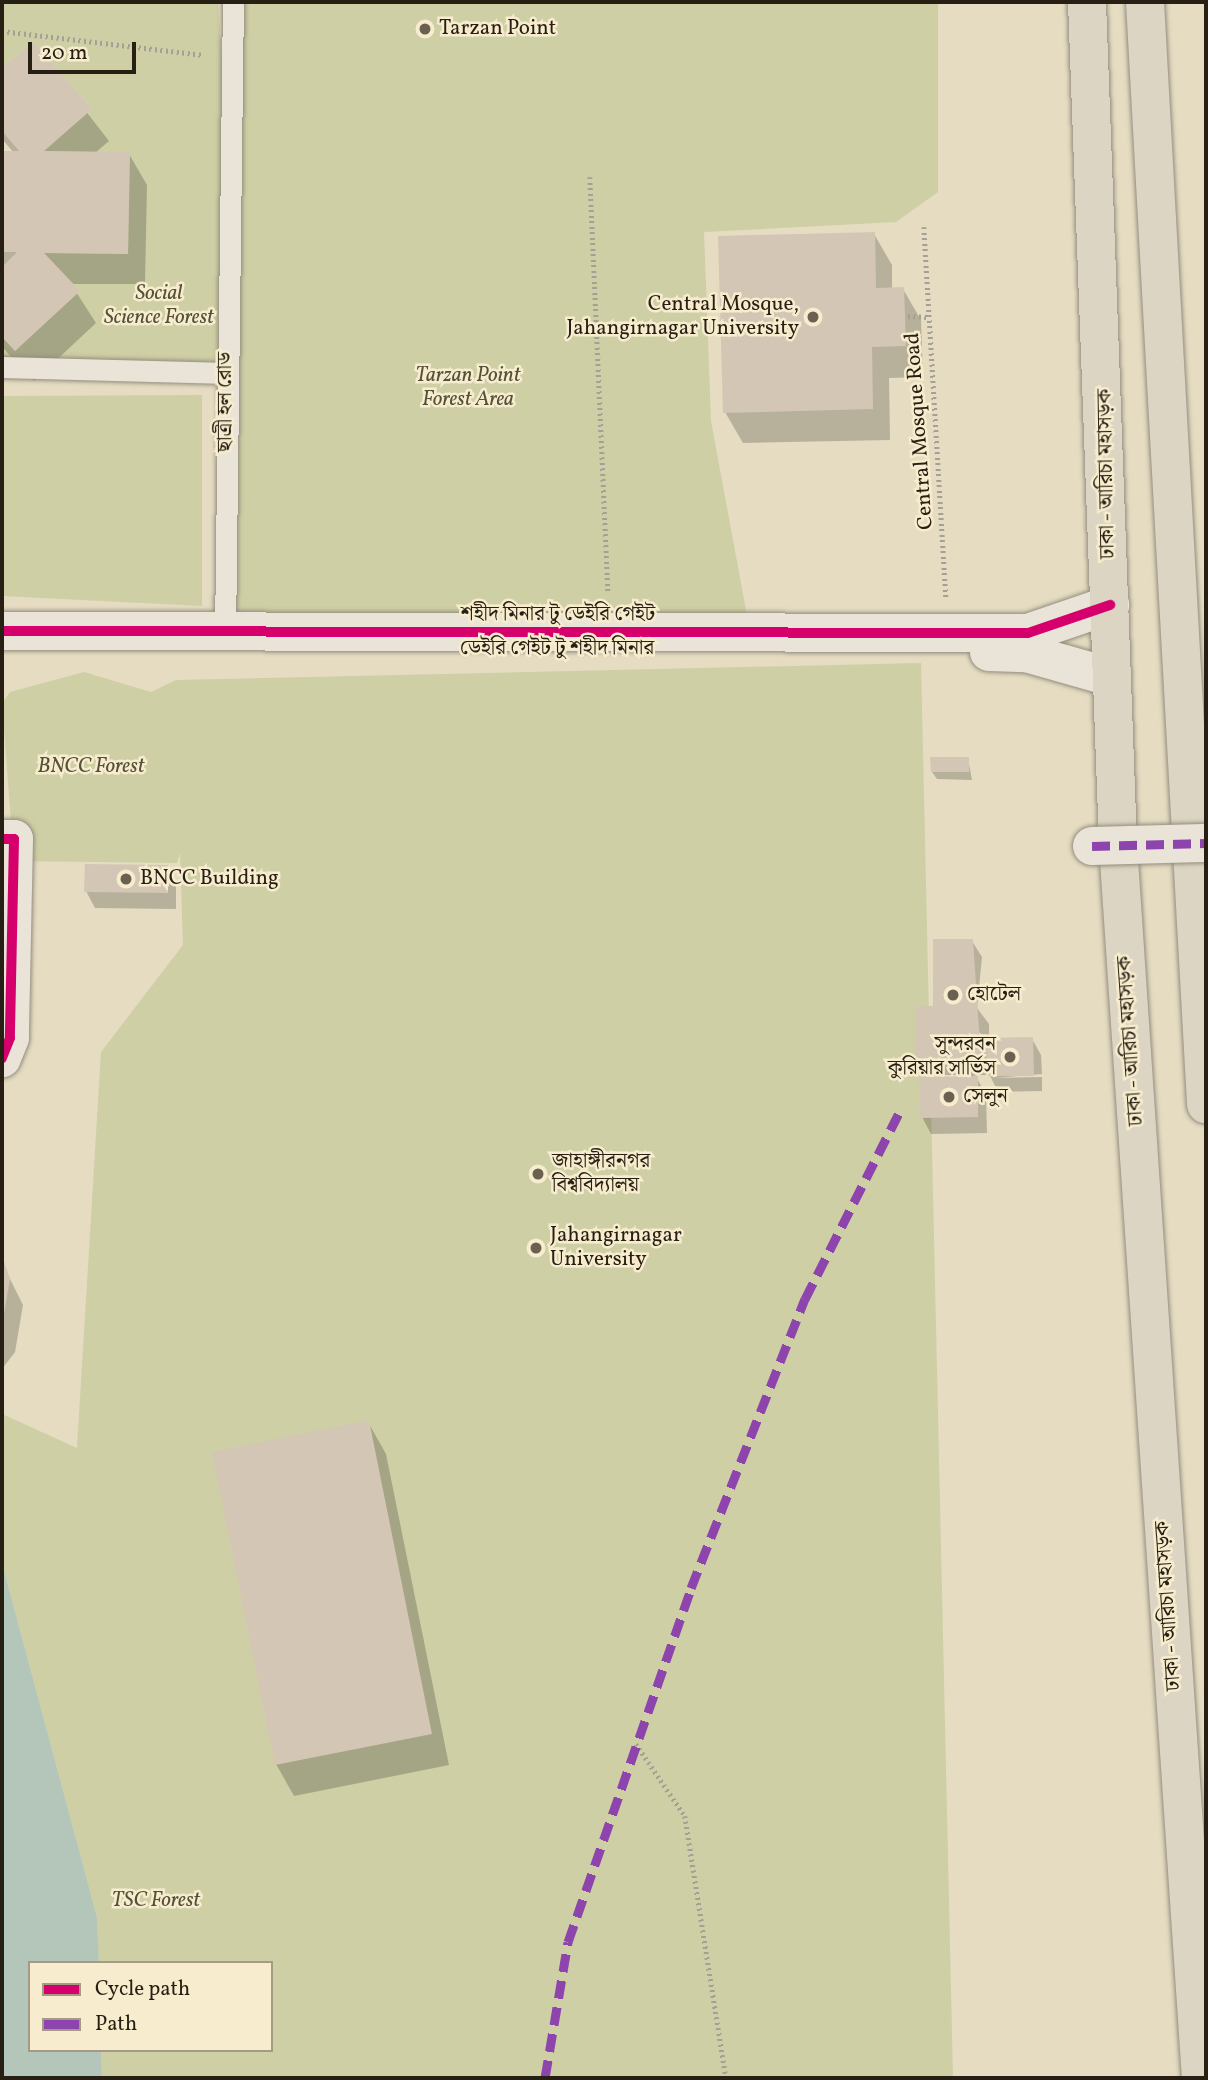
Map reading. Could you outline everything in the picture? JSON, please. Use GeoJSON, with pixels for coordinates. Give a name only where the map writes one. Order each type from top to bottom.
{"type":"FeatureCollection","features":[{"type":"Feature","properties":{"kind":"highway","name":"ঢাকা - আরিচা মহাসড়ক"},"geometry":{"type":"LineString","coordinates":[[1087,2],[1110,605],[1105,845],[1201,2078]]}},
{"type":"Feature","properties":{"kind":"highway"},"geometry":{"type":"LineString","coordinates":[[1144,2],[1194,660],[1206,1104]]}},
{"type":"Feature","properties":{"kind":"street","name":"শহীদ মিনার টু ডেইরি গেইট"},"geometry":{"type":"LineString","coordinates":[[2,631],[225,642],[610,634],[1028,633],[1110,605]]}},
{"type":"Feature","properties":{"kind":"street","name":"ডেইরি গেইট টু শহীদ মিনার"},"geometry":{"type":"LineString","coordinates":[[2,647],[225,642],[1026,653],[1110,677]]}},
{"type":"Feature","properties":{"kind":"street"},"geometry":{"type":"LineString","coordinates":[[2,839],[14,839],[10,1038],[2,1058]]}},
{"type":"Feature","properties":{"kind":"street"},"geometry":{"type":"LineString","coordinates":[[1105,845],[1205,843]]}},
{"type":"Feature","properties":{"kind":"lane","name":"ছাত্রী হল রোড"},"geometry":{"type":"LineString","coordinates":[[225,642],[233,2]]}},
{"type":"Feature","properties":{"kind":"lane"},"geometry":{"type":"LineString","coordinates":[[2,367],[227,373]]}},
{"type":"Feature","properties":{"kind":"path"},"geometry":{"type":"LineString","coordinates":[[2,30],[232,59]]}},
{"type":"Feature","properties":{"kind":"path"},"geometry":{"type":"LineString","coordinates":[[590,177],[610,634]]}},
{"type":"Feature","properties":{"kind":"path"},"geometry":{"type":"LineString","coordinates":[[908,316],[929,317]]}},
{"type":"Feature","properties":{"kind":"path"},"geometry":{"type":"LineString","coordinates":[[636,1744],[685,1816],[726,2078]]}},
{"type":"Feature","properties":{"kind":"green space","name":"Social Science Forest"},"geometry":{"type":"Polygon","coordinates":[[[2,2],[218,2],[225,109],[220,368],[2,364],[2,337],[15,351],[80,291],[44,253],[128,254],[130,153],[44,151],[92,109],[33,41],[2,68],[2,2]]]}},
{"type":"Feature","properties":{"kind":"green space","name":"Tarzan Point Forest Area"},"geometry":{"type":"Polygon","coordinates":[[[240,2],[938,2],[938,192],[896,222],[704,232],[711,421],[750,632],[226,635],[240,2]]]}},
{"type":"Feature","properties":{"kind":"green space"},"geometry":{"type":"Polygon","coordinates":[[[202,395],[202,606],[2,596],[2,396],[202,395]]]}},
{"type":"Feature","properties":{"kind":"green space"},"geometry":{"type":"Polygon","coordinates":[[[921,663],[953,2078],[102,2078],[101,2052],[273,2052],[273,1961],[99,1961],[97,1917],[2,1563],[2,1414],[77,1448],[101,1052],[183,945],[180,853],[177,863],[14,861],[2,703],[10,692],[84,672],[151,692],[176,680],[921,663]]]}},
{"type":"Feature","properties":{"kind":"shaded area"},"geometry":{"type":"Polygon","coordinates":[[[2,1563],[97,1917],[99,1961],[28,1961],[28,2052],[101,2052],[102,2078],[2,2078],[2,1563]]]}},
{"type":"Feature","properties":{"kind":"building"},"geometry":{"type":"Polygon","coordinates":[[[33,41],[92,109],[44,151],[130,152],[128,254],[44,253],[80,291],[15,351],[2,337],[2,267],[17,252],[2,252],[2,151],[19,151],[2,131],[2,68],[33,41]]]}},
{"type":"Feature","properties":{"kind":"building","name":"Central Mosque, Jahangirnagar University"},"geometry":{"type":"Polygon","coordinates":[[[875,232],[876,288],[904,287],[906,346],[872,347],[873,409],[723,413],[718,236],[875,232]]]}},
{"type":"Feature","properties":{"kind":"building"},"geometry":{"type":"Polygon","coordinates":[[[930,757],[969,757],[969,772],[931,772],[930,757]]]}},
{"type":"Feature","properties":{"kind":"building","name":"BNCC Building"},"geometry":{"type":"Polygon","coordinates":[[[85,864],[168,865],[168,893],[84,892],[85,864]]]}},
{"type":"Feature","properties":{"kind":"building"},"geometry":{"type":"Polygon","coordinates":[[[933,939],[973,939],[981,1059],[916,1059],[916,1006],[933,1006],[933,939]]]}},
{"type":"Feature","properties":{"kind":"building","name":"সুন্দরবন কুরিয়ার সার্ভিস"},"geometry":{"type":"Polygon","coordinates":[[[1033,1037],[1034,1076],[987,1076],[986,1038],[1033,1037]]]}},
{"type":"Feature","properties":{"kind":"building","name":"সেলুন"},"geometry":{"type":"Polygon","coordinates":[[[978,1076],[978,1117],[920,1118],[919,1077],[978,1076]]]}},
{"type":"Feature","properties":{"kind":"building"},"geometry":{"type":"Polygon","coordinates":[[[2,1255],[10,1279],[2,1326],[2,1255]]]}},
{"type":"Feature","properties":{"kind":"building"},"geometry":{"type":"Polygon","coordinates":[[[369,1420],[432,1734],[275,1765],[212,1452],[369,1420]]]}},
{"type":"Feature","properties":{"kind":"marked path"},"geometry":{"type":"LineString","coordinates":[[1092,846],[1206,843]]}},
{"type":"Feature","properties":{"kind":"marked path"},"geometry":{"type":"LineString","coordinates":[[545,2078],[568,1942],[691,1588],[805,1299],[901,1109]]}},
{"type":"Feature","properties":{"kind":"cycle path"},"geometry":{"type":"LineString","coordinates":[[2,631],[1028,633],[1110,605]]}},
{"type":"Feature","properties":{"kind":"cycle path"},"geometry":{"type":"LineString","coordinates":[[2,839],[14,839],[10,1038],[2,1058]]}},
{"type":"Feature","properties":{"kind":"place","name":"Tarzan Point"},"geometry":{"type":"Point","coordinates":[425,29]}},
{"type":"Feature","properties":{"kind":"place","name":"Central Mosque, Jahangirnagar University"},"geometry":{"type":"Point","coordinates":[813,317]}},
{"type":"Feature","properties":{"kind":"place","name":"BNCC Building"},"geometry":{"type":"Point","coordinates":[126,879]}},
{"type":"Feature","properties":{"kind":"place","name":"হোটেল"},"geometry":{"type":"Point","coordinates":[953,995]}},
{"type":"Feature","properties":{"kind":"place","name":"সুন্দরবন কুরিয়ার সার্ভিস"},"geometry":{"type":"Point","coordinates":[1010,1057]}},
{"type":"Feature","properties":{"kind":"place","name":"সেলুন"},"geometry":{"type":"Point","coordinates":[949,1097]}},
{"type":"Feature","properties":{"kind":"place","name":"জাহাঙ্গীরনগর বিশ্ববিদ্যালয়"},"geometry":{"type":"Point","coordinates":[538,1174]}},
{"type":"Feature","properties":{"kind":"place","name":"Jahangirnagar University"},"geometry":{"type":"Point","coordinates":[536,1248]}},
{"type":"Feature","properties":{"kind":"park label","name":"BNCC Forest"},"geometry":{"type":"Point","coordinates":[91,767]}},
{"type":"Feature","properties":{"kind":"park label","name":"TSC Forest"},"geometry":{"type":"Point","coordinates":[156,1901]}}]}
